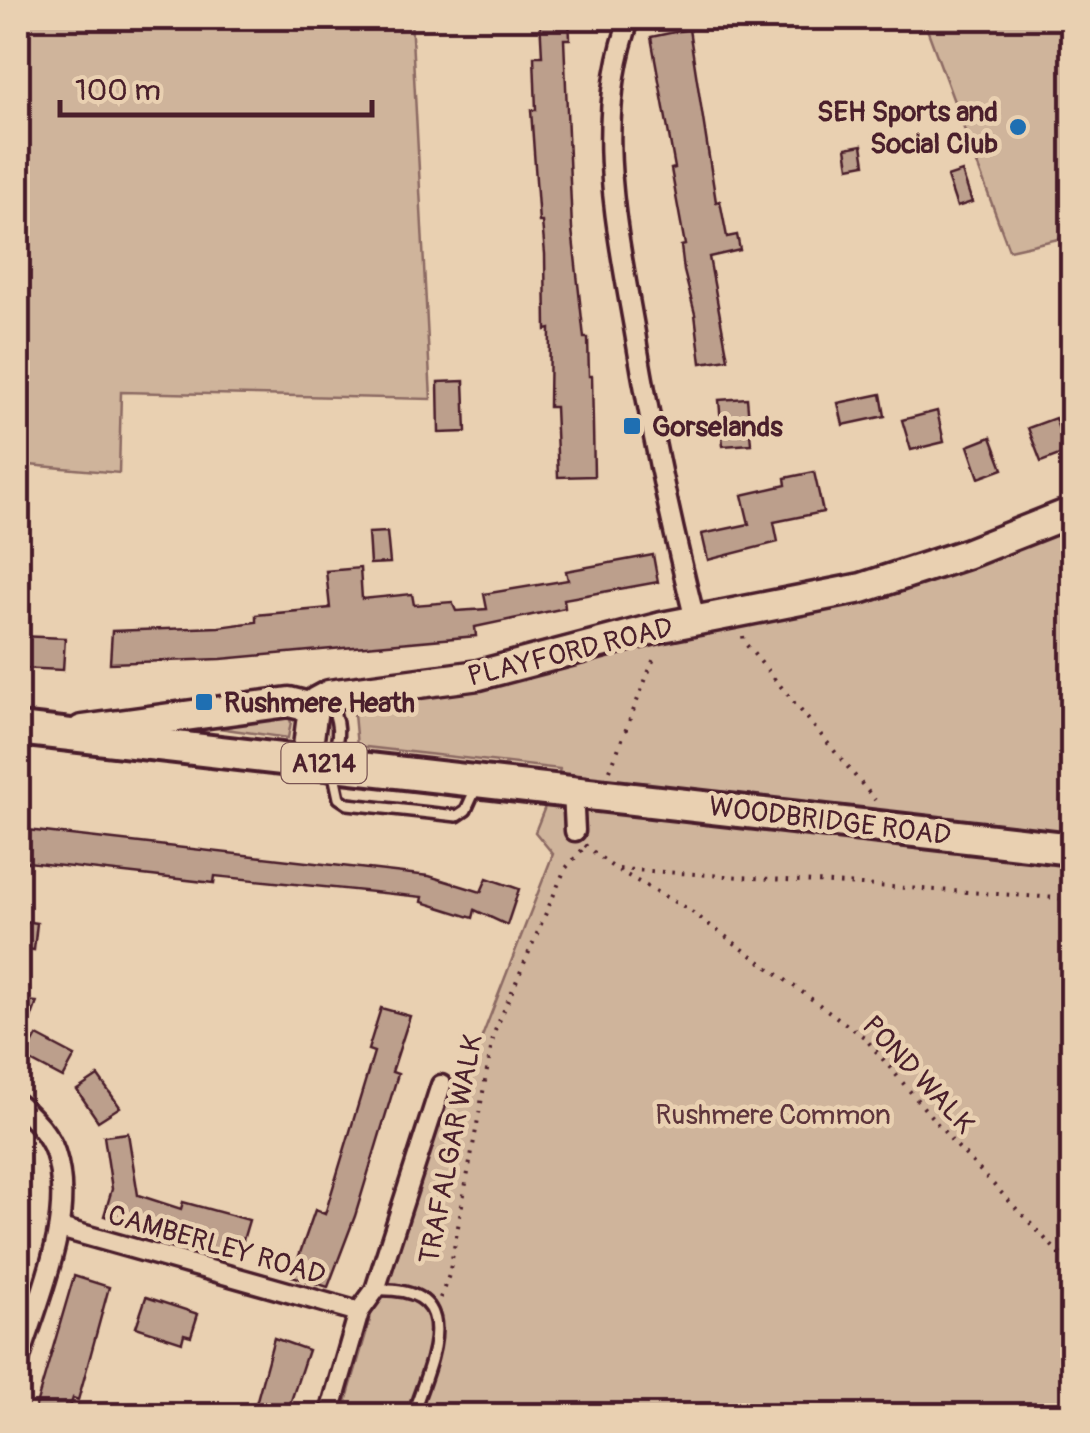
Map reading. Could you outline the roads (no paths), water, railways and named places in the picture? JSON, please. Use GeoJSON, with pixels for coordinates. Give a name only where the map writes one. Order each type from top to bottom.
{"type":"FeatureCollection","features":[{"type":"Feature","properties":{"kind":"main road","name":"A1214"},"geometry":{"type":"LineString","coordinates":[[18,730],[479,781],[589,787]]}},
{"type":"Feature","properties":{"kind":"main road","name":"WOODBRIDGE ROAD"},"geometry":{"type":"LineString","coordinates":[[589,787],[1072,849]]}},
{"type":"Feature","properties":{"kind":"street"},"geometry":{"type":"LineString","coordinates":[[630,18],[617,54],[610,118],[615,218],[647,408],[695,620]]}},
{"type":"Feature","properties":{"kind":"street","name":"PLAYFORD ROAD"},"geometry":{"type":"LineString","coordinates":[[61,734],[289,702],[320,702],[480,675],[695,620],[862,588],[966,554],[1072,512]]}},
{"type":"Feature","properties":{"kind":"street"},"geometry":{"type":"LineString","coordinates":[[320,702],[321,763]]}},
{"type":"Feature","properties":{"kind":"street"},"geometry":{"type":"LineString","coordinates":[[581,840],[589,787]]}},
{"type":"Feature","properties":{"kind":"street"},"geometry":{"type":"LineString","coordinates":[[330,1416],[359,1312],[375,1290],[441,1085]]}},
{"type":"Feature","properties":{"kind":"street"},"geometry":{"type":"LineString","coordinates":[[18,1104],[38,1124],[54,1149],[62,1183],[60,1228],[18,1364]]}},
{"type":"Feature","properties":{"kind":"street","name":"CAMBERLEY ROAD"},"geometry":{"type":"LineString","coordinates":[[60,1228],[359,1312]]}},
{"type":"Feature","properties":{"kind":"lane"},"geometry":{"type":"LineString","coordinates":[[375,1290],[398,1289],[420,1297],[434,1313],[438,1339],[412,1416]]}},
{"type":"Feature","properties":{"kind":"place","name":"SEH Sports and Social Club"},"geometry":{"type":"Point","coordinates":[1018,127]}},
{"type":"Feature","properties":{"kind":"place","name":"Gorselands"},"geometry":{"type":"Point","coordinates":[632,426]}},
{"type":"Feature","properties":{"kind":"place","name":"Rushmere Heath"},"geometry":{"type":"Point","coordinates":[204,702]}},
{"type":"Feature","properties":{"kind":"park label","name":"Rushmere Common"},"geometry":{"type":"Point","coordinates":[773,1114]}}]}
